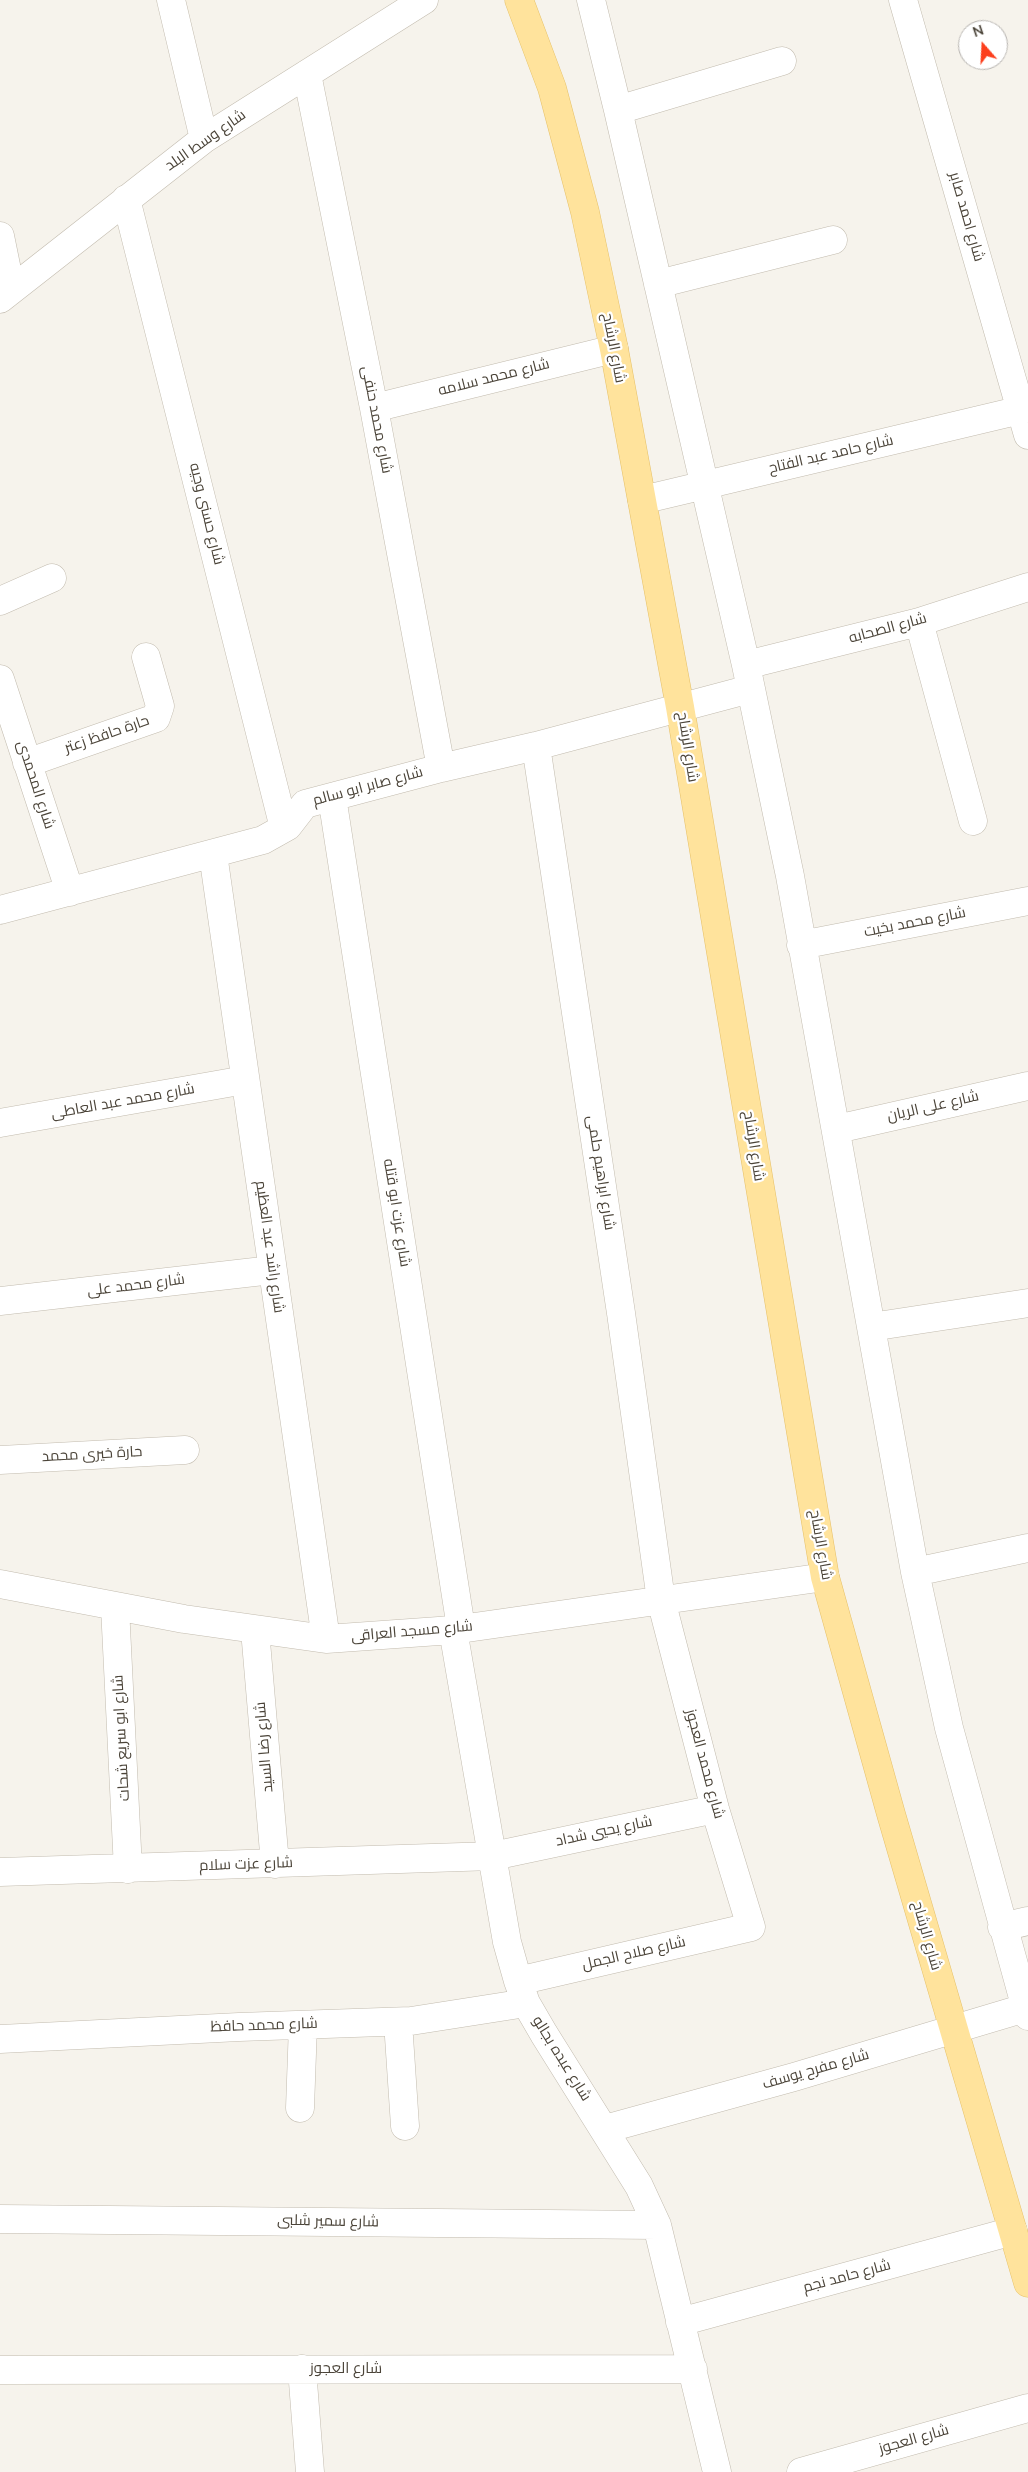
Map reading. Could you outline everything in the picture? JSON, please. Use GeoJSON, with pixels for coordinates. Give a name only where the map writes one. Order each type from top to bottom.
{"type":"FeatureCollection","features":[{"type":"Feature","properties":{"kind":"main road","name":"شارع الرشاح"},"geometry":{"type":"LineString","coordinates":[[520,0],[552,88],[585,212],[614,349],[680,708],[825,1577],[1028,2283]]}},
{"type":"Feature","properties":{"kind":"street"},"geometry":{"type":"LineString","coordinates":[[171,0],[204,139]]}},
{"type":"Feature","properties":{"kind":"street","name":"شارع وسط البلد"},"geometry":{"type":"LineString","coordinates":[[6,294],[204,139],[424,0]]}},
{"type":"Feature","properties":{"kind":"street"},"geometry":{"type":"LineString","coordinates":[[591,0],[748,677],[790,876],[801,945],[837,1129],[915,1572],[948,1728],[1027,2012]]}},
{"type":"Feature","properties":{"kind":"street","name":"شارع احمد صابر"},"geometry":{"type":"LineString","coordinates":[[903,0],[1024,422]]}},
{"type":"Feature","properties":{"kind":"street"},"geometry":{"type":"LineString","coordinates":[[618,110],[782,61]]}},
{"type":"Feature","properties":{"kind":"street","name":"شارع محمد حنفى"},"geometry":{"type":"LineString","coordinates":[[307,74],[374,408],[442,768]]}},
{"type":"Feature","properties":{"kind":"street","name":"شارع حسنى وجيه"},"geometry":{"type":"LineString","coordinates":[[126,199],[164,341],[284,828]]}},
{"type":"Feature","properties":{"kind":"street"},"geometry":{"type":"LineString","coordinates":[[0,236],[6,294]]}},
{"type":"Feature","properties":{"kind":"street"},"geometry":{"type":"LineString","coordinates":[[658,284],[833,240]]}},
{"type":"Feature","properties":{"kind":"street","name":"شارع محمد سلامه"},"geometry":{"type":"LineString","coordinates":[[374,408],[614,349]]}},
{"type":"Feature","properties":{"kind":"street","name":"شارع حامد عبد الفتاح"},"geometry":{"type":"LineString","coordinates":[[642,500],[704,485],[1024,422]]}},
{"type":"Feature","properties":{"kind":"street"},"geometry":{"type":"LineString","coordinates":[[0,602],[52,578]]}},
{"type":"Feature","properties":{"kind":"street","name":"شارع الصحابه"},"geometry":{"type":"LineString","coordinates":[[748,677],[1028,587]]}},
{"type":"Feature","properties":{"kind":"street"},"geometry":{"type":"LineString","coordinates":[[919,622],[973,821]]}},
{"type":"Feature","properties":{"kind":"street","name":"حارة حافظ زعتر"},"geometry":{"type":"LineString","coordinates":[[28,763],[156,718],[160,706],[146,657]]}},
{"type":"Feature","properties":{"kind":"street","name":"شارع صابر ابو سالم"},"geometry":{"type":"LineString","coordinates":[[0,910],[263,840],[284,828],[305,804],[680,708],[748,677]]}},
{"type":"Feature","properties":{"kind":"street","name":"شارع المحمدى"},"geometry":{"type":"LineString","coordinates":[[0,679],[70,892]]}},
{"type":"Feature","properties":{"kind":"street","name":"شارع ابراهيم حلمى"},"geometry":{"type":"LineString","coordinates":[[536,746],[618,1294],[661,1600]]}},
{"type":"Feature","properties":{"kind":"street","name":"شارع عزت ابو قتله"},"geometry":{"type":"LineString","coordinates":[[332,797],[457,1629]]}},
{"type":"Feature","properties":{"kind":"street","name":"شارع راشد عبد العظيم"},"geometry":{"type":"LineString","coordinates":[[213,854],[326,1639]]}},
{"type":"Feature","properties":{"kind":"street","name":"شارع محمد بخيت"},"geometry":{"type":"LineString","coordinates":[[801,945],[1028,901]]}},
{"type":"Feature","properties":{"kind":"street","name":"شارع محمد عبد العاطى"},"geometry":{"type":"LineString","coordinates":[[0,1123],[246,1080]]}},
{"type":"Feature","properties":{"kind":"street","name":"شارع على الريان"},"geometry":{"type":"LineString","coordinates":[[837,1129],[1028,1086]]}},
{"type":"Feature","properties":{"kind":"street","name":"شارع محمد على"},"geometry":{"type":"LineString","coordinates":[[0,1301],[272,1270]]}},
{"type":"Feature","properties":{"kind":"street"},"geometry":{"type":"LineString","coordinates":[[871,1327],[1028,1302]]}},
{"type":"Feature","properties":{"kind":"street","name":"حارة خيرى محمد"},"geometry":{"type":"LineString","coordinates":[[0,1460],[185,1450]]}},
{"type":"Feature","properties":{"kind":"street"},"geometry":{"type":"LineString","coordinates":[[915,1572],[1028,1548]]}},
{"type":"Feature","properties":{"kind":"street","name":"شارع مسجد العراقى"},"geometry":{"type":"LineString","coordinates":[[0,1584],[115,1607],[255,1630],[326,1639],[457,1629],[825,1577]]}},
{"type":"Feature","properties":{"kind":"street","name":"شارع محمد العجوز"},"geometry":{"type":"LineString","coordinates":[[661,1600],[715,1809],[751,1927]]}},
{"type":"Feature","properties":{"kind":"street","name":"شارع ابو سريع شحات"},"geometry":{"type":"LineString","coordinates":[[115,1607],[128,1870]]}},
{"type":"Feature","properties":{"kind":"street","name":"شارع عبده بجالو"},"geometry":{"type":"LineString","coordinates":[[457,1629],[507,1942],[522,1992],[639,2186],[657,2225],[717,2472]]}},
{"type":"Feature","properties":{"kind":"street","name":"شارع رضا السيد"},"geometry":{"type":"LineString","coordinates":[[255,1630],[276,1864]]}},
{"type":"Feature","properties":{"kind":"street","name":"شارع يحيي شداد"},"geometry":{"type":"LineString","coordinates":[[493,1856],[715,1809]]}},
{"type":"Feature","properties":{"kind":"street","name":"شارع عزت سلام"},"geometry":{"type":"LineString","coordinates":[[0,1872],[128,1870],[493,1856]]}},
{"type":"Feature","properties":{"kind":"street"},"geometry":{"type":"LineString","coordinates":[[1002,1927],[1028,1921]]}},
{"type":"Feature","properties":{"kind":"street","name":"شارع صلاح الجمل"},"geometry":{"type":"LineString","coordinates":[[522,1992],[751,1927]]}},
{"type":"Feature","properties":{"kind":"street","name":"شارع محمد حافظ"},"geometry":{"type":"LineString","coordinates":[[0,2039],[398,2022],[522,1992]]}},
{"type":"Feature","properties":{"kind":"street","name":"شارع مفرح يوسف"},"geometry":{"type":"LineString","coordinates":[[605,2129],[954,2030],[1027,2012]]}},
{"type":"Feature","properties":{"kind":"street"},"geometry":{"type":"LineString","coordinates":[[398,2022],[405,2126]]}},
{"type":"Feature","properties":{"kind":"street"},"geometry":{"type":"LineString","coordinates":[[300,2108],[304,2025]]}},
{"type":"Feature","properties":{"kind":"street","name":"شارع سمير شلبى"},"geometry":{"type":"LineString","coordinates":[[0,2219],[657,2225]]}},
{"type":"Feature","properties":{"kind":"street","name":"شارع حامد نجم"},"geometry":{"type":"LineString","coordinates":[[680,2322],[1013,2231]]}},
{"type":"Feature","properties":{"kind":"street"},"geometry":{"type":"LineString","coordinates":[[302,2369],[310,2472]]}},
{"type":"Feature","properties":{"kind":"street","name":"شارع العجوز"},"geometry":{"type":"LineString","coordinates":[[0,2370],[693,2369]]}},
{"type":"Feature","properties":{"kind":"street","name":"شارع العجوز"},"geometry":{"type":"LineString","coordinates":[[800,2472],[1028,2408]]}}]}
